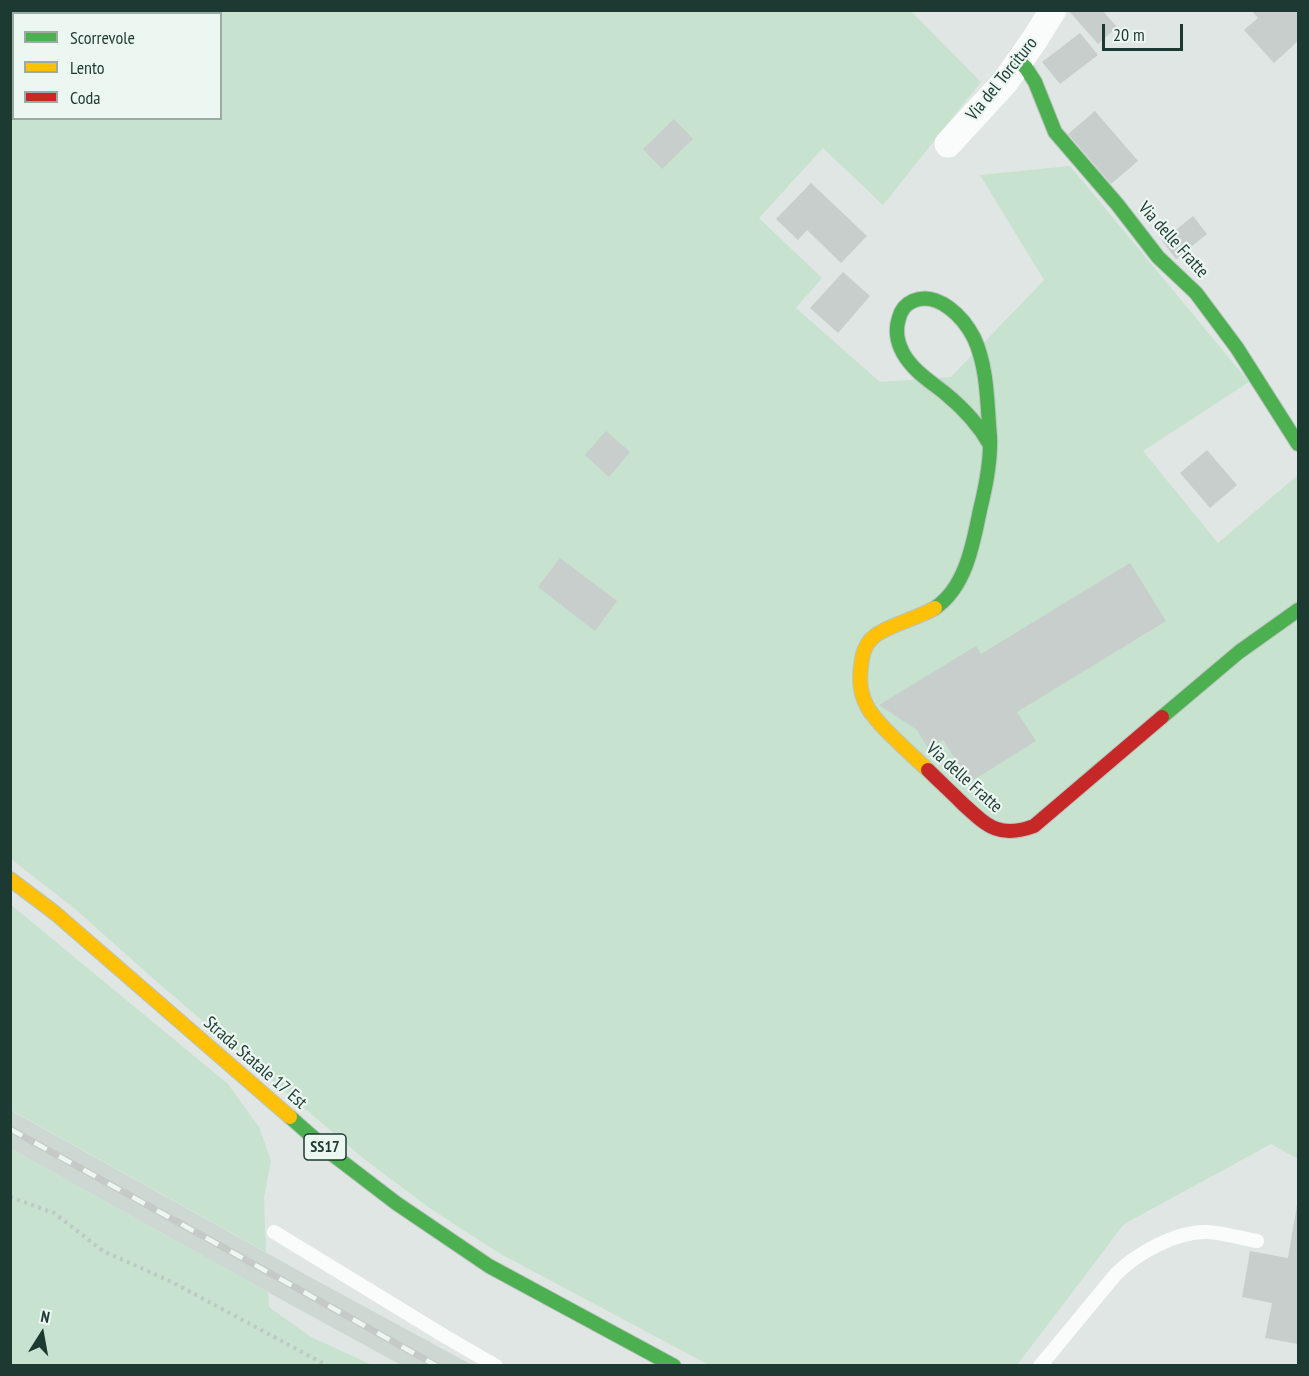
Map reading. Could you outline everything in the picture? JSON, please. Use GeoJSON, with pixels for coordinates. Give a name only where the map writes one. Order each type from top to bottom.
{"type":"FeatureCollection","features":[{"type":"Feature","properties":{"kind":"street","name":"Via del Torcituro"},"geometry":{"type":"LineString","coordinates":[[948,144],[1005,82],[1053,10]]}},
{"type":"Feature","properties":{"kind":"street","name":"Via delle Fratte"},"geometry":{"type":"LineString","coordinates":[[1020,62],[1035,82],[1055,132],[1158,256],[1196,294],[1237,348],[1299,444]]}},
{"type":"Feature","properties":{"kind":"street","name":"Via delle Fratte"},"geometry":{"type":"LineString","coordinates":[[990,446],[975,422],[949,396],[916,370],[904,354],[897,337],[897,329],[900,312],[910,302],[918,298],[927,299],[945,306],[958,316],[975,342],[982,363],[990,446],[989,469],[973,543],[957,583],[945,600],[932,610],[873,638],[866,645],[859,672],[860,692],[875,720],[983,823],[993,829],[1014,832],[1034,826],[1239,652],[1299,610]]}},
{"type":"Feature","properties":{"kind":"street","name":"Strada Statale 17 Est"},"geometry":{"type":"LineString","coordinates":[[10,879],[55,913],[332,1154],[396,1203],[489,1266],[674,1365]]}},
{"type":"Feature","properties":{"kind":"lane"},"geometry":{"type":"LineString","coordinates":[[274,1232],[496,1365]]}},
{"type":"Feature","properties":{"kind":"lane"},"geometry":{"type":"LineString","coordinates":[[1040,1365],[1116,1274],[1146,1252],[1178,1237],[1199,1232],[1257,1241]]}},
{"type":"Feature","properties":{"kind":"path"},"geometry":{"type":"LineString","coordinates":[[10,1197],[54,1213],[103,1251],[172,1282],[328,1365]]}},
{"type":"Feature","properties":{"kind":"shaded area"},"geometry":{"type":"Polygon","coordinates":[[[10,1110],[472,1365],[401,1365],[293,1306],[11,1149],[10,1110]]]}},
{"type":"Feature","properties":{"kind":"green space"},"geometry":{"type":"Polygon","coordinates":[[[11,11],[911,11],[981,82],[883,205],[823,148],[759,218],[822,278],[796,308],[880,382],[951,377],[1044,280],[980,175],[1070,166],[1249,382],[1143,451],[1218,543],[1298,475],[1298,1159],[1271,1144],[1124,1224],[1017,1365],[709,1365],[499,1253],[431,1209],[364,1159],[74,908],[11,859],[11,11]]]}},
{"type":"Feature","properties":{"kind":"green space"},"geometry":{"type":"Polygon","coordinates":[[[10,904],[228,1084],[259,1127],[271,1161],[264,1197],[266,1252],[11,1110],[10,904]]]}},
{"type":"Feature","properties":{"kind":"green space"},"geometry":{"type":"Polygon","coordinates":[[[11,1149],[268,1292],[269,1307],[311,1337],[372,1365],[11,1365],[11,1149]]]}},
{"type":"Feature","properties":{"kind":"building"},"geometry":{"type":"Polygon","coordinates":[[[1068,10],[1102,10],[1117,27],[1098,44],[1068,10]]]}},
{"type":"Feature","properties":{"kind":"building"},"geometry":{"type":"Polygon","coordinates":[[[1251,10],[1298,10],[1298,41],[1274,63],[1244,30],[1258,18],[1251,10]]]}},
{"type":"Feature","properties":{"kind":"building"},"geometry":{"type":"Polygon","coordinates":[[[1080,33],[1098,55],[1060,84],[1042,62],[1080,33]]]}},
{"type":"Feature","properties":{"kind":"building"},"geometry":{"type":"Polygon","coordinates":[[[1095,111],[1138,161],[1111,184],[1068,134],[1095,111]]]}},
{"type":"Feature","properties":{"kind":"building"},"geometry":{"type":"Polygon","coordinates":[[[674,119],[693,139],[662,169],[643,149],[674,119]]]}},
{"type":"Feature","properties":{"kind":"building"},"geometry":{"type":"Polygon","coordinates":[[[811,183],[867,236],[841,263],[807,230],[798,240],[776,219],[811,183]]]}},
{"type":"Feature","properties":{"kind":"building"},"geometry":{"type":"Polygon","coordinates":[[[1193,216],[1207,234],[1176,259],[1162,241],[1193,216]]]}},
{"type":"Feature","properties":{"kind":"building"},"geometry":{"type":"Polygon","coordinates":[[[843,272],[870,296],[838,333],[810,308],[843,272]]]}},
{"type":"Feature","properties":{"kind":"building"},"geometry":{"type":"Polygon","coordinates":[[[606,431],[630,452],[609,477],[585,455],[606,431]]]}},
{"type":"Feature","properties":{"kind":"building"},"geometry":{"type":"Polygon","coordinates":[[[1207,450],[1237,485],[1210,508],[1180,473],[1207,450]]]}},
{"type":"Feature","properties":{"kind":"building"},"geometry":{"type":"Polygon","coordinates":[[[560,558],[617,601],[595,631],[538,587],[560,558]]]}},
{"type":"Feature","properties":{"kind":"building"},"geometry":{"type":"Polygon","coordinates":[[[1130,563],[1166,621],[1017,712],[1036,741],[970,782],[943,740],[928,748],[917,730],[879,705],[976,646],[981,654],[1130,563]]]}},
{"type":"Feature","properties":{"kind":"building"},"geometry":{"type":"Polygon","coordinates":[[[1297,1205],[1298,1344],[1265,1338],[1272,1303],[1242,1297],[1250,1251],[1288,1258],[1297,1205]]]}},
{"type":"Feature","properties":{"kind":"railway"},"geometry":{"type":"LineString","coordinates":[[10,1129],[437,1366]]}},
{"type":"Feature","properties":{"kind":"traffic: fast"},"geometry":{"type":"LineString","coordinates":[[1020,62],[1035,82],[1055,132],[1117,204],[1158,257],[1196,293],[1237,348],[1298,444]]}},
{"type":"Feature","properties":{"kind":"traffic: fast"},"geometry":{"type":"LineString","coordinates":[[935,608],[946,599],[961,577],[974,537],[989,465],[990,446],[990,437],[987,400],[979,350],[964,322],[949,308],[932,299],[910,302],[901,312],[897,327],[898,340],[903,353],[917,370],[964,411],[981,431],[990,445]]}},
{"type":"Feature","properties":{"kind":"traffic: fast"},"geometry":{"type":"LineString","coordinates":[[1162,717],[1239,652],[1298,610]]}},
{"type":"Feature","properties":{"kind":"traffic: fast"},"geometry":{"type":"LineString","coordinates":[[290,1117],[332,1154],[396,1203],[489,1266],[674,1366]]}},
{"type":"Feature","properties":{"kind":"traffic: slow"},"geometry":{"type":"LineString","coordinates":[[928,770],[886,730],[867,707],[860,679],[863,653],[872,638],[890,627],[935,608]]}},
{"type":"Feature","properties":{"kind":"traffic: slow"},"geometry":{"type":"LineString","coordinates":[[10,879],[55,913],[290,1117]]}},
{"type":"Feature","properties":{"kind":"traffic: jam"},"geometry":{"type":"LineString","coordinates":[[928,770],[987,824],[1002,830],[1022,830],[1034,826],[1162,717]]}}]}
